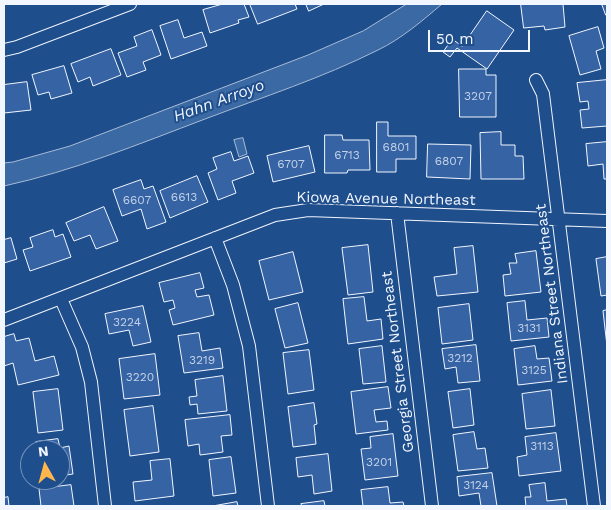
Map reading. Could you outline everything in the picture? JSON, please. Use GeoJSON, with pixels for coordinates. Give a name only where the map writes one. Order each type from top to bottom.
{"type":"FeatureCollection","features":[{"type":"Feature","properties":{"kind":"street"},"geometry":{"type":"LineString","coordinates":[[4,50],[17,47],[130,4]]}},
{"type":"Feature","properties":{"kind":"street","name":"Indiana Street Northeast"},"geometry":{"type":"LineString","coordinates":[[536,80],[543,94],[594,506]]}},
{"type":"Feature","properties":{"kind":"street","name":"Kiowa Avenue Northeast"},"geometry":{"type":"LineString","coordinates":[[4,320],[274,215],[308,210],[607,221]]}},
{"type":"Feature","properties":{"kind":"street","name":"Georgia Street Northeast"},"geometry":{"type":"LineString","coordinates":[[397,213],[432,506]]}},
{"type":"Feature","properties":{"kind":"street"},"geometry":{"type":"LineString","coordinates":[[215,238],[233,286],[249,346],[268,506]]}},
{"type":"Feature","properties":{"kind":"street"},"geometry":{"type":"LineString","coordinates":[[61,299],[82,347],[91,382],[106,506]]}},
{"type":"Feature","properties":{"kind":"water","name":"Hahn Arroyo"},"geometry":{"type":"Polygon","coordinates":[[[407,4],[442,4],[395,41],[336,70],[106,156],[55,173],[4,186],[4,163],[70,146],[308,55],[363,31],[407,4]]]}},
{"type":"Feature","properties":{"kind":"water"},"geometry":{"type":"Polygon","coordinates":[[[243,138],[247,154],[239,157],[234,140],[243,138]]]}},
{"type":"Feature","properties":{"kind":"building"},"geometry":{"type":"Polygon","coordinates":[[[223,4],[244,4],[249,17],[238,20],[239,23],[210,33],[203,10],[223,4]]]}},
{"type":"Feature","properties":{"kind":"building"},"geometry":{"type":"Polygon","coordinates":[[[250,4],[295,4],[297,9],[258,24],[250,4]]]}},
{"type":"Feature","properties":{"kind":"building"},"geometry":{"type":"Polygon","coordinates":[[[306,4],[324,4],[309,11],[306,4]]]}},
{"type":"Feature","properties":{"kind":"building"},"geometry":{"type":"Polygon","coordinates":[[[521,4],[563,4],[565,27],[545,30],[544,26],[524,28],[521,4]]]}},
{"type":"Feature","properties":{"kind":"building"},"geometry":{"type":"Polygon","coordinates":[[[602,4],[607,4],[607,15],[606,15],[602,4]]]}},
{"type":"Feature","properties":{"kind":"building"},"geometry":{"type":"Polygon","coordinates":[[[487,11],[514,30],[487,69],[457,48],[450,57],[443,52],[452,39],[462,46],[487,11]]]}},
{"type":"Feature","properties":{"kind":"building"},"geometry":{"type":"Polygon","coordinates":[[[178,20],[184,38],[202,32],[207,46],[171,59],[160,26],[178,20]]]}},
{"type":"Feature","properties":{"kind":"building"},"geometry":{"type":"Polygon","coordinates":[[[598,27],[604,48],[596,51],[601,69],[580,75],[569,36],[598,27]]]}},
{"type":"Feature","properties":{"kind":"building"},"geometry":{"type":"Polygon","coordinates":[[[152,30],[161,55],[143,62],[146,70],[127,77],[118,53],[137,46],[134,37],[152,30]]]}},
{"type":"Feature","properties":{"kind":"building"},"geometry":{"type":"Polygon","coordinates":[[[111,49],[121,75],[93,86],[90,77],[78,82],[71,64],[111,49]]]}},
{"type":"Feature","properties":{"kind":"building"},"geometry":{"type":"Polygon","coordinates":[[[64,66],[72,93],[51,99],[49,92],[38,95],[32,75],[64,66]]]}},
{"type":"Feature","properties":{"kind":"building"},"geometry":{"type":"Polygon","coordinates":[[[459,69],[486,69],[486,75],[496,75],[496,117],[460,117],[459,69]]]}},
{"type":"Feature","properties":{"kind":"building"},"geometry":{"type":"Polygon","coordinates":[[[607,80],[607,126],[582,128],[580,110],[589,109],[588,101],[580,102],[577,83],[607,80]]]}},
{"type":"Feature","properties":{"kind":"building"},"geometry":{"type":"Polygon","coordinates":[[[27,82],[31,110],[4,113],[4,85],[27,82]]]}},
{"type":"Feature","properties":{"kind":"building"},"geometry":{"type":"Polygon","coordinates":[[[377,122],[388,122],[388,136],[416,136],[416,159],[396,159],[396,172],[377,172],[377,122]]]}},
{"type":"Feature","properties":{"kind":"building"},"geometry":{"type":"Polygon","coordinates":[[[501,132],[501,145],[515,145],[515,156],[523,156],[524,179],[481,179],[480,133],[501,132]]]}},
{"type":"Feature","properties":{"kind":"building"},"geometry":{"type":"Polygon","coordinates":[[[325,135],[342,135],[343,140],[369,140],[370,170],[325,173],[325,135]]]}},
{"type":"Feature","properties":{"kind":"building"},"geometry":{"type":"Polygon","coordinates":[[[607,142],[607,179],[604,179],[603,164],[588,166],[586,144],[607,142]]]}},
{"type":"Feature","properties":{"kind":"building"},"geometry":{"type":"Polygon","coordinates":[[[428,144],[471,145],[470,179],[427,177],[428,144]]]}},
{"type":"Feature","properties":{"kind":"building"},"geometry":{"type":"Polygon","coordinates":[[[309,146],[315,172],[273,182],[267,156],[309,146]]]}},
{"type":"Feature","properties":{"kind":"building"},"geometry":{"type":"Polygon","coordinates":[[[231,152],[234,161],[248,156],[254,173],[232,181],[236,193],[218,200],[208,173],[217,169],[213,158],[231,152]]]}},
{"type":"Feature","properties":{"kind":"building"},"geometry":{"type":"Polygon","coordinates":[[[197,176],[208,202],[170,218],[160,191],[197,176]]]}},
{"type":"Feature","properties":{"kind":"building"},"geometry":{"type":"Polygon","coordinates":[[[141,180],[144,189],[153,186],[166,222],[147,229],[141,209],[122,216],[113,190],[141,180]]]}},
{"type":"Feature","properties":{"kind":"building"},"geometry":{"type":"Polygon","coordinates":[[[104,207],[118,241],[96,249],[90,235],[74,241],[66,223],[104,207]]]}},
{"type":"Feature","properties":{"kind":"building"},"geometry":{"type":"Polygon","coordinates":[[[53,230],[55,237],[63,234],[71,257],[30,271],[23,250],[33,247],[30,238],[53,230]]]}},
{"type":"Feature","properties":{"kind":"building"},"geometry":{"type":"Polygon","coordinates":[[[11,238],[17,259],[4,263],[4,240],[11,238]]]}},
{"type":"Feature","properties":{"kind":"building"},"geometry":{"type":"Polygon","coordinates":[[[368,245],[373,292],[348,295],[342,248],[368,245]]]}},
{"type":"Feature","properties":{"kind":"building"},"geometry":{"type":"Polygon","coordinates":[[[473,246],[478,292],[437,296],[434,277],[457,274],[454,248],[473,246]]]}},
{"type":"Feature","properties":{"kind":"building"},"geometry":{"type":"Polygon","coordinates":[[[536,251],[541,292],[505,296],[503,275],[511,274],[509,263],[517,263],[515,254],[536,251]]]}},
{"type":"Feature","properties":{"kind":"building"},"geometry":{"type":"Polygon","coordinates":[[[293,252],[303,292],[269,300],[259,261],[293,252]]]}},
{"type":"Feature","properties":{"kind":"building"},"geometry":{"type":"Polygon","coordinates":[[[607,257],[607,295],[601,296],[596,259],[607,257]]]}},
{"type":"Feature","properties":{"kind":"building"},"geometry":{"type":"Polygon","coordinates":[[[200,273],[204,288],[195,290],[197,297],[209,295],[214,315],[173,325],[169,310],[175,308],[173,300],[164,302],[159,283],[200,273]]]}},
{"type":"Feature","properties":{"kind":"building"},"geometry":{"type":"Polygon","coordinates":[[[364,297],[367,321],[381,319],[383,339],[348,344],[343,299],[364,297]]]}},
{"type":"Feature","properties":{"kind":"building"},"geometry":{"type":"Polygon","coordinates":[[[525,301],[527,320],[547,318],[549,337],[511,341],[507,303],[525,301]]]}},
{"type":"Feature","properties":{"kind":"building"},"geometry":{"type":"Polygon","coordinates":[[[298,303],[308,343],[285,348],[275,309],[298,303]]]}},
{"type":"Feature","properties":{"kind":"building"},"geometry":{"type":"Polygon","coordinates":[[[469,304],[473,340],[442,344],[438,308],[469,304]]]}},
{"type":"Feature","properties":{"kind":"building"},"geometry":{"type":"Polygon","coordinates":[[[143,306],[151,342],[133,346],[129,330],[109,334],[105,314],[143,306]]]}},
{"type":"Feature","properties":{"kind":"building"},"geometry":{"type":"Polygon","coordinates":[[[607,310],[607,346],[603,311],[607,310]]]}},
{"type":"Feature","properties":{"kind":"building"},"geometry":{"type":"Polygon","coordinates":[[[199,333],[202,351],[220,348],[223,368],[184,373],[178,336],[199,333]]]}},
{"type":"Feature","properties":{"kind":"building"},"geometry":{"type":"Polygon","coordinates":[[[14,334],[16,341],[29,338],[35,361],[54,356],[59,375],[18,385],[13,363],[4,366],[4,337],[14,334]]]}},
{"type":"Feature","properties":{"kind":"building"},"geometry":{"type":"Polygon","coordinates":[[[476,345],[480,381],[458,383],[456,367],[445,369],[442,349],[476,345]]]}},
{"type":"Feature","properties":{"kind":"building"},"geometry":{"type":"Polygon","coordinates":[[[382,346],[386,382],[363,384],[359,349],[382,346]]]}},
{"type":"Feature","properties":{"kind":"building"},"geometry":{"type":"Polygon","coordinates":[[[535,346],[537,359],[549,358],[552,381],[518,385],[514,349],[535,346]]]}},
{"type":"Feature","properties":{"kind":"building"},"geometry":{"type":"Polygon","coordinates":[[[309,350],[314,390],[288,394],[283,353],[309,350]]]}},
{"type":"Feature","properties":{"kind":"building"},"geometry":{"type":"Polygon","coordinates":[[[155,354],[160,395],[124,399],[119,359],[155,354]]]}},
{"type":"Feature","properties":{"kind":"building"},"geometry":{"type":"Polygon","coordinates":[[[223,376],[227,411],[198,414],[197,404],[190,405],[189,397],[197,396],[195,380],[223,376]]]}},
{"type":"Feature","properties":{"kind":"building"},"geometry":{"type":"Polygon","coordinates":[[[388,387],[391,408],[374,410],[376,422],[387,421],[388,430],[356,434],[351,392],[388,387]]]}},
{"type":"Feature","properties":{"kind":"building"},"geometry":{"type":"Polygon","coordinates":[[[58,389],[63,430],[38,433],[33,392],[58,389]]]}},
{"type":"Feature","properties":{"kind":"building"},"geometry":{"type":"Polygon","coordinates":[[[470,389],[474,425],[453,428],[448,392],[470,389]]]}},
{"type":"Feature","properties":{"kind":"building"},"geometry":{"type":"Polygon","coordinates":[[[551,390],[555,426],[526,429],[522,394],[551,390]]]}},
{"type":"Feature","properties":{"kind":"building"},"geometry":{"type":"Polygon","coordinates":[[[314,403],[317,424],[314,425],[316,444],[293,447],[288,407],[314,403]]]}},
{"type":"Feature","properties":{"kind":"building"},"geometry":{"type":"Polygon","coordinates":[[[153,406],[159,452],[130,456],[124,410],[153,406]]]}},
{"type":"Feature","properties":{"kind":"building"},"geometry":{"type":"Polygon","coordinates":[[[230,415],[232,435],[221,436],[223,452],[200,455],[199,444],[188,446],[185,420],[230,415]]]}},
{"type":"Feature","properties":{"kind":"building"},"geometry":{"type":"Polygon","coordinates":[[[474,432],[477,449],[485,448],[488,468],[458,471],[453,435],[474,432]]]}},
{"type":"Feature","properties":{"kind":"building"},"geometry":{"type":"Polygon","coordinates":[[[556,433],[561,471],[519,476],[517,457],[527,455],[525,437],[556,433]]]}},
{"type":"Feature","properties":{"kind":"building"},"geometry":{"type":"Polygon","coordinates":[[[393,434],[398,476],[365,480],[361,449],[371,448],[370,437],[393,434]]]}},
{"type":"Feature","properties":{"kind":"building"},"geometry":{"type":"Polygon","coordinates":[[[70,453],[73,474],[70,474],[70,453]]]}},
{"type":"Feature","properties":{"kind":"building"},"geometry":{"type":"Polygon","coordinates":[[[328,454],[332,491],[314,494],[312,475],[298,477],[296,458],[328,454]]]}},
{"type":"Feature","properties":{"kind":"building"},"geometry":{"type":"Polygon","coordinates":[[[231,457],[236,493],[213,496],[209,460],[231,457]]]}},
{"type":"Feature","properties":{"kind":"building"},"geometry":{"type":"Polygon","coordinates":[[[170,459],[174,496],[135,501],[133,482],[152,480],[150,461],[170,459]]]}},
{"type":"Feature","properties":{"kind":"building"},"geometry":{"type":"Polygon","coordinates":[[[492,473],[497,506],[481,506],[479,493],[459,496],[457,477],[492,473]]]}},
{"type":"Feature","properties":{"kind":"building"},"geometry":{"type":"Polygon","coordinates":[[[545,483],[547,501],[566,499],[567,506],[526,506],[525,497],[531,497],[529,485],[545,483]]]}},
{"type":"Feature","properties":{"kind":"building"},"geometry":{"type":"Polygon","coordinates":[[[70,485],[74,506],[41,506],[39,490],[70,490],[70,485]]]}},
{"type":"Feature","properties":{"kind":"building"},"geometry":{"type":"Polygon","coordinates":[[[388,487],[390,503],[403,502],[404,506],[363,506],[361,490],[388,487]]]}},
{"type":"Feature","properties":{"kind":"building"},"geometry":{"type":"Polygon","coordinates":[[[8,497],[9,506],[4,506],[4,498],[8,497]]]}},
{"type":"Feature","properties":{"kind":"building"},"geometry":{"type":"Polygon","coordinates":[[[324,501],[325,506],[302,506],[301,504],[324,501]]]}},
{"type":"Feature","properties":{"kind":"building"},"geometry":{"type":"Polygon","coordinates":[[[237,502],[238,506],[213,506],[237,502]]]}}]}
